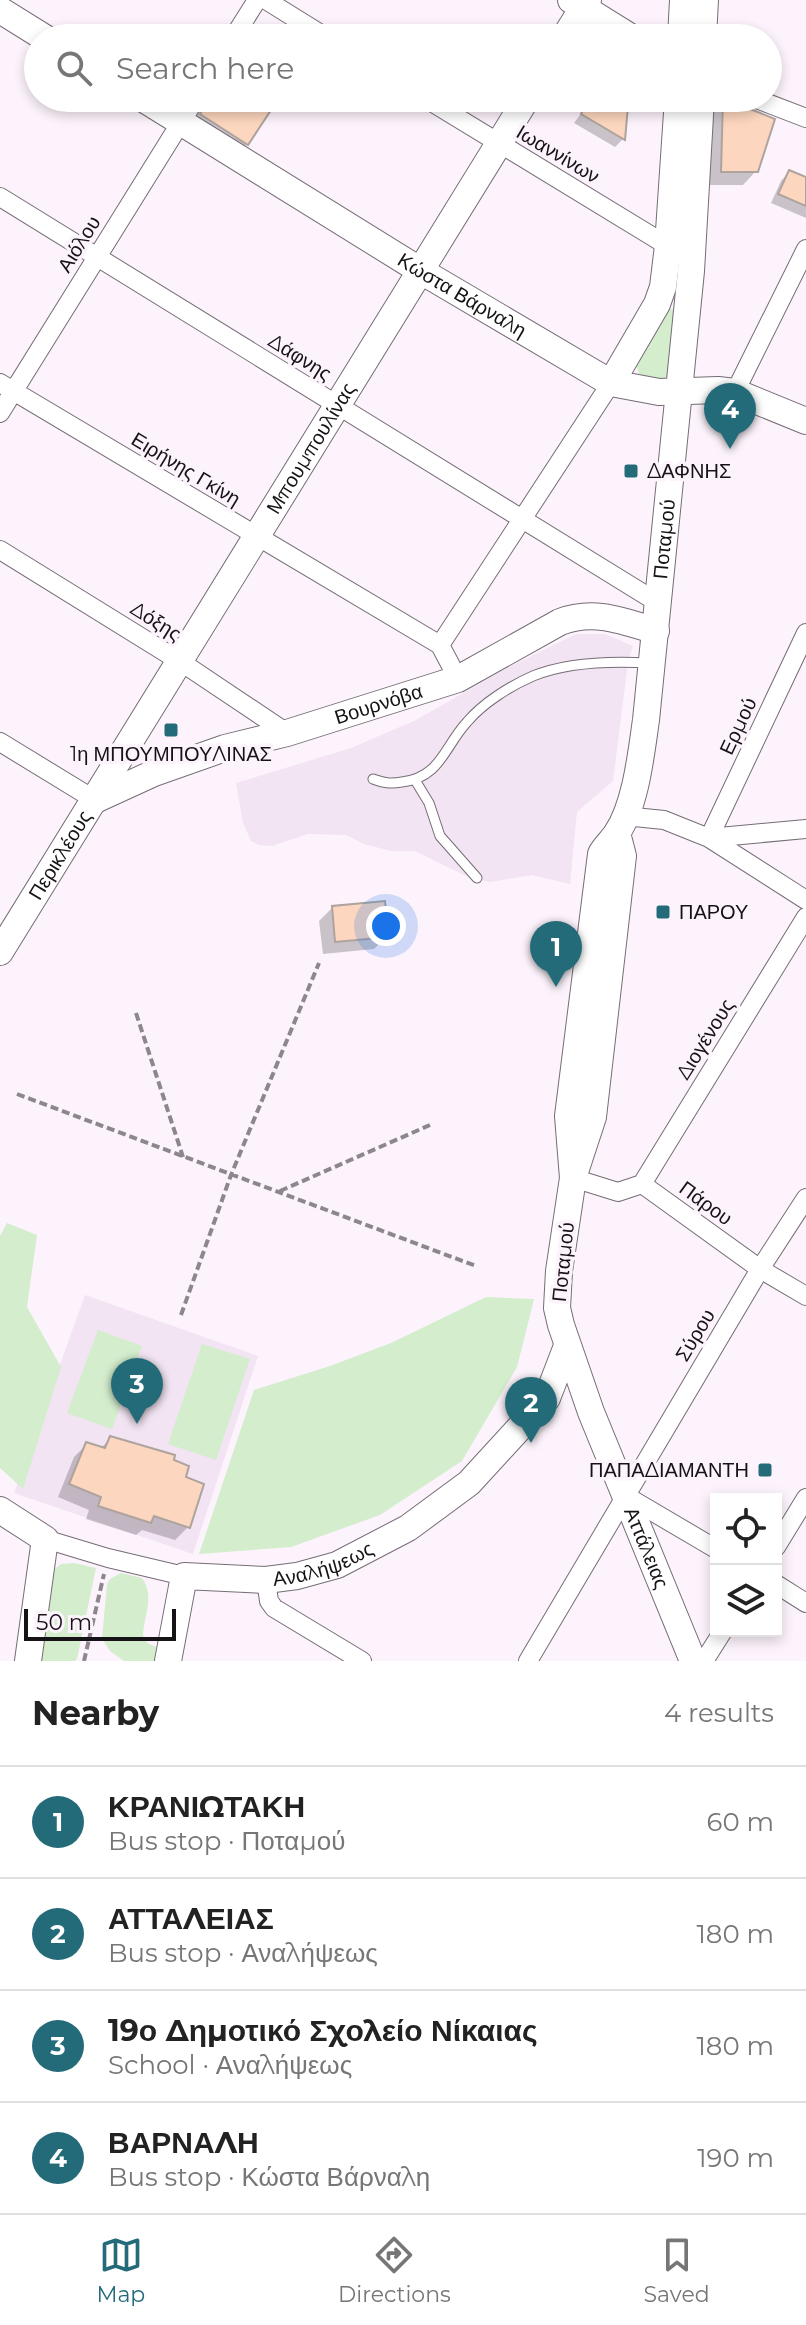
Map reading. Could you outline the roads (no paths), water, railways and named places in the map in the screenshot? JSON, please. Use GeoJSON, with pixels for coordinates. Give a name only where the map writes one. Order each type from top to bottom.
{"type":"FeatureCollection","features":[{"type":"Feature","properties":{"kind":"street"},"geometry":{"type":"LineString","coordinates":[[242,24],[257,0]]}},
{"type":"Feature","properties":{"kind":"street"},"geometry":{"type":"LineString","coordinates":[[266,0],[305,24]]}},
{"type":"Feature","properties":{"kind":"street"},"geometry":{"type":"LineString","coordinates":[[682,24],[683,0]]}},
{"type":"Feature","properties":{"kind":"street"},"geometry":{"type":"LineString","coordinates":[[704,24],[705,0]]}},
{"type":"Feature","properties":{"kind":"street"},"geometry":{"type":"LineString","coordinates":[[571,24],[581,2],[612,24]]}},
{"type":"Feature","properties":{"kind":"street"},"geometry":{"type":"LineString","coordinates":[[0,10],[24,25]]}},
{"type":"Feature","properties":{"kind":"street"},"geometry":{"type":"LineString","coordinates":[[782,109],[806,118]]}},
{"type":"Feature","properties":{"kind":"street","name":"Κώστα Βάρναλη"},"geometry":{"type":"LineString","coordinates":[[165,112],[421,271],[611,383],[639,390],[679,393],[735,392],[806,421]]}},
{"type":"Feature","properties":{"kind":"street","name":"Αιόλου"},"geometry":{"type":"LineString","coordinates":[[0,413],[6,388],[97,257],[187,112]]}},
{"type":"Feature","properties":{"kind":"street","name":"Ιωαννίνων"},"geometry":{"type":"LineString","coordinates":[[448,112],[668,246]]}},
{"type":"Feature","properties":{"kind":"street","name":"Μπουμπουλίνας"},"geometry":{"type":"LineString","coordinates":[[95,800],[518,112]]}},
{"type":"Feature","properties":{"kind":"street"},"geometry":{"type":"LineString","coordinates":[[458,679],[440,645],[611,383],[657,304],[663,287],[668,246],[677,112]]}},
{"type":"Feature","properties":{"kind":"street","name":"Ποταμού"},"geometry":{"type":"LineString","coordinates":[[567,1346],[557,1289],[573,1178],[593,1117],[623,856],[621,824],[642,751],[660,604],[691,271],[700,112]]}},
{"type":"Feature","properties":{"kind":"street","name":"Δάφνης"},"geometry":{"type":"LineString","coordinates":[[0,197],[660,604]]}},
{"type":"Feature","properties":{"kind":"street"},"geometry":{"type":"LineString","coordinates":[[735,392],[806,249]]}},
{"type":"Feature","properties":{"kind":"street","name":"Ειρήνης Γκίνη"},"geometry":{"type":"LineString","coordinates":[[6,388],[440,645]]}},
{"type":"Feature","properties":{"kind":"street","name":"Δόξης"},"geometry":{"type":"LineString","coordinates":[[0,550],[181,662],[287,733]]}},
{"type":"Feature","properties":{"kind":"street","name":"Βουρνόβα"},"geometry":{"type":"LineString","coordinates":[[95,800],[225,748],[287,733],[458,679],[575,617],[609,616],[656,631]]}},
{"type":"Feature","properties":{"kind":"street","name":"Ερμού"},"geometry":{"type":"LineString","coordinates":[[709,838],[806,633]]}},
{"type":"Feature","properties":{"kind":"street"},"geometry":{"type":"LineString","coordinates":[[0,742],[95,800]]}},
{"type":"Feature","properties":{"kind":"street","name":"Περικλέους"},"geometry":{"type":"LineString","coordinates":[[3,936],[95,800]]}},
{"type":"Feature","properties":{"kind":"street"},"geometry":{"type":"LineString","coordinates":[[621,824],[664,820],[709,838],[806,900]]}},
{"type":"Feature","properties":{"kind":"street"},"geometry":{"type":"LineString","coordinates":[[709,838],[806,829]]}},
{"type":"Feature","properties":{"kind":"street","name":"Διογένους"},"geometry":{"type":"LineString","coordinates":[[642,1184],[806,917]]}},
{"type":"Feature","properties":{"kind":"street"},"geometry":{"type":"LineString","coordinates":[[573,1178],[618,1192],[642,1184]]}},
{"type":"Feature","properties":{"kind":"street","name":"Πάρου"},"geometry":{"type":"LineString","coordinates":[[642,1184],[760,1269],[806,1296]]}},
{"type":"Feature","properties":{"kind":"street","name":"Σύρου"},"geometry":{"type":"LineString","coordinates":[[528,1661],[760,1269],[806,1198]]}},
{"type":"Feature","properties":{"kind":"street","name":"Αττάλειας"},"geometry":{"type":"LineString","coordinates":[[567,1346],[693,1661]]}},
{"type":"Feature","properties":{"kind":"street","name":"Αναλήψεως"},"geometry":{"type":"LineString","coordinates":[[0,1510],[45,1539],[184,1576],[266,1580],[297,1576],[337,1565],[408,1528],[469,1483],[547,1398],[567,1346]]}},
{"type":"Feature","properties":{"kind":"street"},"geometry":{"type":"LineString","coordinates":[[626,1496],[710,1545]]}},
{"type":"Feature","properties":{"kind":"street"},"geometry":{"type":"LineString","coordinates":[[782,1537],[806,1498]]}},
{"type":"Feature","properties":{"kind":"street"},"geometry":{"type":"LineString","coordinates":[[28,1661],[45,1539]]}},
{"type":"Feature","properties":{"kind":"street"},"geometry":{"type":"LineString","coordinates":[[168,1661],[184,1576]]}},
{"type":"Feature","properties":{"kind":"street"},"geometry":{"type":"LineString","coordinates":[[266,1580],[269,1601],[274,1608],[354,1659]]}},
{"type":"Feature","properties":{"kind":"street"},"geometry":{"type":"LineString","coordinates":[[782,1588],[806,1603]]}},
{"type":"Feature","properties":{"kind":"street"},"geometry":{"type":"LineString","coordinates":[[704,1661],[719,1637]]}},
{"type":"Feature","properties":{"kind":"lane"},"geometry":{"type":"LineString","coordinates":[[373,779],[386,784],[415,780],[430,774],[466,722],[486,704],[533,676],[596,664],[652,663]]}},
{"type":"Feature","properties":{"kind":"lane"},"geometry":{"type":"LineString","coordinates":[[415,780],[429,803],[440,836],[477,878]]}},
{"type":"Feature","properties":{"kind":"place","name":"ΒΑΡΝΑΛΗ"},"geometry":{"type":"Point","coordinates":[730,449]}},
{"type":"Feature","properties":{"kind":"place","name":"ΔΑΦΝΗΣ"},"geometry":{"type":"Point","coordinates":[631,471]}},
{"type":"Feature","properties":{"kind":"place","name":"1η ΜΠΟΥΜΠΟΥΛΙΝΑΣ"},"geometry":{"type":"Point","coordinates":[171,730]}},
{"type":"Feature","properties":{"kind":"place","name":"ΠΑΡΟΥ"},"geometry":{"type":"Point","coordinates":[663,912]}},
{"type":"Feature","properties":{"kind":"place","name":"ΚΡΑΝΙΩΤΑΚΗ"},"geometry":{"type":"Point","coordinates":[556,987]}},
{"type":"Feature","properties":{"kind":"place","name":"19ο Δημοτικό Σχολείο Νίκαιας"},"geometry":{"type":"Point","coordinates":[137,1424]}},
{"type":"Feature","properties":{"kind":"place","name":"ΑΤΤΑΛΕΙΑΣ"},"geometry":{"type":"Point","coordinates":[531,1443]}},
{"type":"Feature","properties":{"kind":"place","name":"ΠΑΠΑΔΙΑΜΑΝΤΗ"},"geometry":{"type":"Point","coordinates":[765,1470]}}]}
